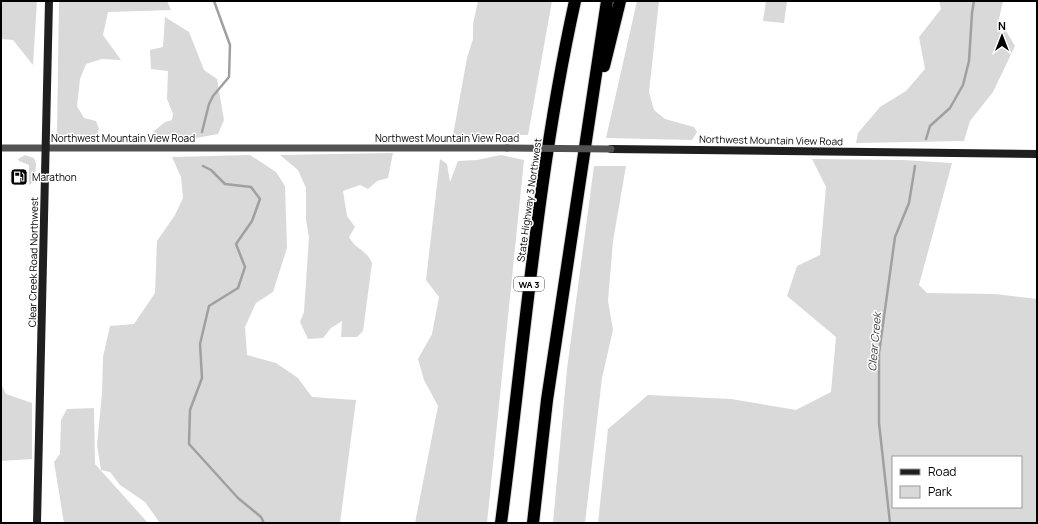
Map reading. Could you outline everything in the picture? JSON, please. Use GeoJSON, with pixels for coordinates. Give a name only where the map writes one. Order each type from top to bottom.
{"type":"FeatureCollection","features":[{"type":"Feature","properties":{"kind":"highway","name":"State Highway 3 Northwest"},"geometry":{"type":"LineString","coordinates":[[502,523],[543,182],[552,117],[574,1]]}},
{"type":"Feature","properties":{"kind":"highway"},"geometry":{"type":"LineString","coordinates":[[533,523],[547,400],[607,1]]}},
{"type":"Feature","properties":{"kind":"highway"},"geometry":{"type":"LineString","coordinates":[[586,138],[620,1]]}},
{"type":"Feature","properties":{"kind":"main road","name":"Clear Creek Road Northwest"},"geometry":{"type":"LineString","coordinates":[[37,523],[49,1]]}},
{"type":"Feature","properties":{"kind":"main road","name":"Northwest Mountain View Road"},"geometry":{"type":"LineString","coordinates":[[611,148],[1037,154]]}},
{"type":"Feature","properties":{"kind":"street","name":"Northwest Mountain View Road"},"geometry":{"type":"LineString","coordinates":[[1,148],[611,148]]}},
{"type":"Feature","properties":{"kind":"green space"},"geometry":{"type":"Polygon","coordinates":[[[1,1],[37,1],[33,65],[13,40],[1,39],[1,1]]]}},
{"type":"Feature","properties":{"kind":"green space"},"geometry":{"type":"Polygon","coordinates":[[[59,1],[167,1],[171,10],[108,12],[103,35],[121,60],[102,59],[86,64],[80,79],[77,106],[84,118],[96,121],[99,129],[97,135],[57,135],[59,1]]]}},
{"type":"Feature","properties":{"kind":"green space"},"geometry":{"type":"Polygon","coordinates":[[[478,1],[552,1],[528,135],[453,135],[467,58],[473,39],[473,24],[478,1]]]}},
{"type":"Feature","properties":{"kind":"green space"},"geometry":{"type":"Polygon","coordinates":[[[637,1],[659,1],[649,92],[654,110],[665,119],[694,127],[697,132],[692,140],[606,138],[637,1]]]}},
{"type":"Feature","properties":{"kind":"green space"},"geometry":{"type":"Polygon","coordinates":[[[766,1],[787,1],[784,23],[763,21],[766,1]]]}},
{"type":"Feature","properties":{"kind":"green space"},"geometry":{"type":"Polygon","coordinates":[[[939,1],[1003,1],[999,19],[1015,46],[993,92],[970,121],[964,141],[856,143],[858,133],[880,107],[906,91],[925,69],[919,37],[941,9],[939,1]]]}},
{"type":"Feature","properties":{"kind":"green space"},"geometry":{"type":"Polygon","coordinates":[[[165,17],[189,32],[204,70],[217,79],[224,120],[218,134],[196,138],[163,136],[152,138],[153,132],[165,122],[172,120],[173,114],[167,99],[168,71],[151,69],[150,50],[163,47],[165,17]]]}},
{"type":"Feature","properties":{"kind":"green space"},"geometry":{"type":"Polygon","coordinates":[[[393,153],[388,178],[377,181],[368,189],[360,185],[343,191],[347,216],[355,227],[349,237],[355,245],[370,258],[372,263],[363,331],[357,337],[341,337],[342,321],[331,328],[323,338],[308,339],[300,322],[304,312],[309,237],[306,220],[306,188],[298,170],[280,155],[393,153]]]}},
{"type":"Feature","properties":{"kind":"green space"},"geometry":{"type":"Polygon","coordinates":[[[25,155],[34,158],[36,163],[35,181],[29,185],[29,165],[19,161],[18,159],[25,155]]]}},
{"type":"Feature","properties":{"kind":"green space"},"geometry":{"type":"Polygon","coordinates":[[[250,155],[276,172],[285,186],[287,248],[273,292],[256,303],[245,327],[247,355],[276,363],[298,378],[312,397],[356,400],[340,523],[160,523],[145,502],[120,485],[110,472],[101,470],[97,445],[102,393],[103,357],[110,326],[134,324],[155,293],[157,241],[175,215],[183,198],[181,177],[172,157],[250,155]]]}},
{"type":"Feature","properties":{"kind":"green space"},"geometry":{"type":"Polygon","coordinates":[[[501,155],[524,160],[487,523],[415,523],[438,406],[424,380],[418,359],[432,334],[439,297],[426,280],[440,159],[447,164],[450,182],[458,161],[477,160],[501,155]]]}},
{"type":"Feature","properties":{"kind":"green space"},"geometry":{"type":"Polygon","coordinates":[[[812,159],[903,160],[952,163],[919,285],[927,293],[995,294],[1037,299],[1037,523],[598,523],[608,429],[648,395],[731,399],[796,410],[831,392],[836,337],[787,296],[797,266],[820,255],[826,187],[812,159]]]}},
{"type":"Feature","properties":{"kind":"green space"},"geometry":{"type":"Polygon","coordinates":[[[594,166],[626,166],[613,241],[608,301],[613,330],[602,378],[585,523],[553,523],[567,369],[594,166]]]}},
{"type":"Feature","properties":{"kind":"green space"},"geometry":{"type":"Polygon","coordinates":[[[1,384],[6,394],[32,403],[32,459],[1,461],[1,384]]]}},
{"type":"Feature","properties":{"kind":"green space"},"geometry":{"type":"Polygon","coordinates":[[[94,408],[95,464],[148,523],[64,523],[54,462],[60,454],[61,420],[67,409],[94,408]]]}},
{"type":"Feature","properties":{"kind":"waterway"},"geometry":{"type":"LineString","coordinates":[[202,132],[209,104],[213,96],[229,77],[230,45],[214,1]]}},
{"type":"Feature","properties":{"kind":"waterway","name":"Clear Creek"},"geometry":{"type":"LineString","coordinates":[[926,139],[930,126],[950,108],[963,85],[969,61],[974,1]]}},
{"type":"Feature","properties":{"kind":"waterway"},"geometry":{"type":"LineString","coordinates":[[203,166],[211,170],[225,184],[251,187],[260,199],[252,221],[236,244],[245,267],[238,288],[209,306],[200,344],[202,378],[190,410],[189,444],[238,498],[261,517],[264,523]]}},
{"type":"Feature","properties":{"kind":"waterway","name":"Clear Creek"},"geometry":{"type":"LineString","coordinates":[[890,523],[879,423],[879,353],[895,237],[909,203],[915,166]]}},
{"type":"Feature","properties":{"kind":"place","name":"Marathon"},"geometry":{"type":"Point","coordinates":[19,177]}}]}
